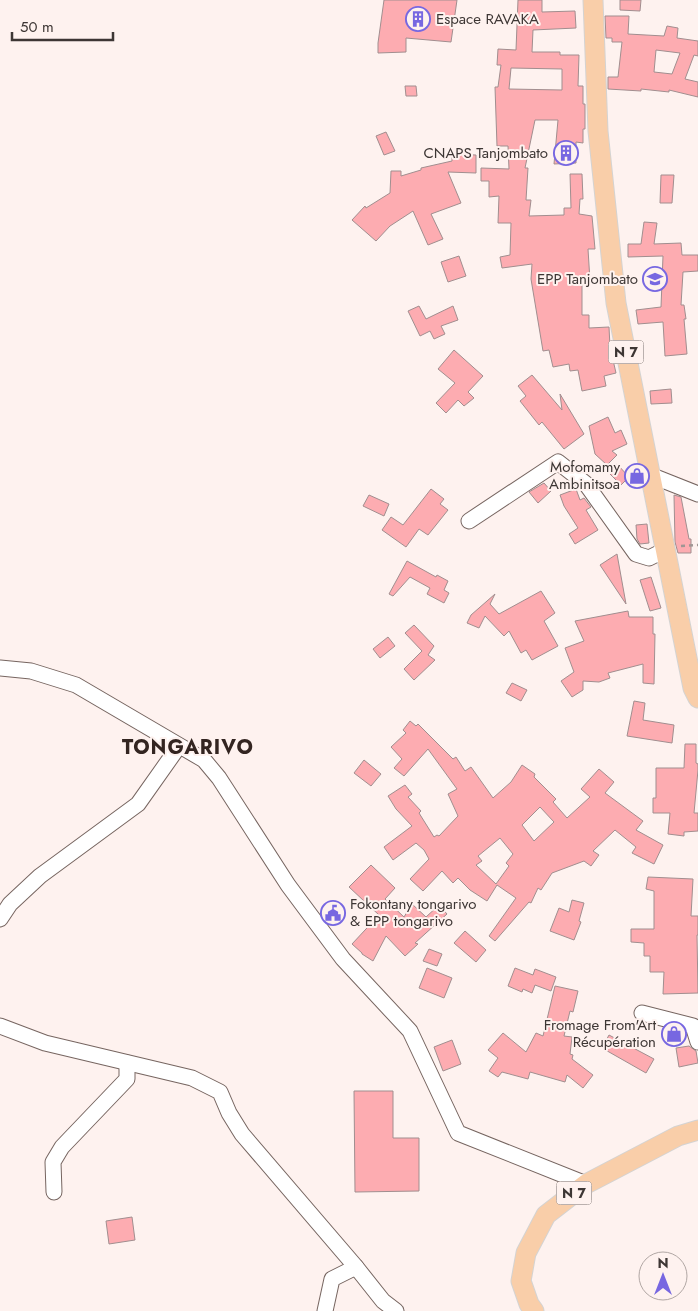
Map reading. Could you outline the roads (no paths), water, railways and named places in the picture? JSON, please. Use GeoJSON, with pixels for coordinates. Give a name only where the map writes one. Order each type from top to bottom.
{"type":"FeatureCollection","features":[{"type":"Feature","properties":{"kind":"main road","name":"N 7"},"geometry":{"type":"LineString","coordinates":[[593,0],[598,131],[616,303],[693,688],[698,698]]}},
{"type":"Feature","properties":{"kind":"main road","name":"N 7"},"geometry":{"type":"LineString","coordinates":[[529,1309],[521,1280],[526,1253],[546,1215],[586,1184],[678,1136],[698,1130]]}},
{"type":"Feature","properties":{"kind":"street"},"geometry":{"type":"LineString","coordinates":[[469,520],[558,462],[586,484],[636,554],[648,558],[665,550]]}},
{"type":"Feature","properties":{"kind":"street"},"geometry":{"type":"LineString","coordinates":[[650,475],[698,494]]}},
{"type":"Feature","properties":{"kind":"street"},"geometry":{"type":"LineString","coordinates":[[0,668],[31,671],[76,685],[204,760],[219,778],[288,885],[343,959],[410,1031],[458,1133],[586,1184]]}},
{"type":"Feature","properties":{"kind":"street"},"geometry":{"type":"LineString","coordinates":[[0,920],[10,904],[40,876],[138,804],[178,746]]}},
{"type":"Feature","properties":{"kind":"street"},"geometry":{"type":"LineString","coordinates":[[642,1013],[693,1026],[698,1042]]}},
{"type":"Feature","properties":{"kind":"street"},"geometry":{"type":"LineString","coordinates":[[0,1026],[45,1043],[192,1078],[220,1092],[229,1114],[242,1134],[383,1301],[396,1311]]}},
{"type":"Feature","properties":{"kind":"street"},"geometry":{"type":"LineString","coordinates":[[54,1192],[53,1162],[62,1147],[127,1079],[127,1063]]}},
{"type":"Feature","properties":{"kind":"street"},"geometry":{"type":"LineString","coordinates":[[325,1311],[332,1279],[356,1267]]}},
{"type":"Feature","properties":{"kind":"place","name":"Espace RAVAKA"},"geometry":{"type":"Point","coordinates":[418,19]}},
{"type":"Feature","properties":{"kind":"place","name":"CNAPS Tanjombato"},"geometry":{"type":"Point","coordinates":[566,153]}},
{"type":"Feature","properties":{"kind":"place","name":"EPP Tanjombato"},"geometry":{"type":"Point","coordinates":[655,279]}},
{"type":"Feature","properties":{"kind":"place","name":"Mofomamy Ambinitsoa"},"geometry":{"type":"Point","coordinates":[637,476]}},
{"type":"Feature","properties":{"kind":"place","name":"Fokontany tongarivo & EPP tongarivo"},"geometry":{"type":"Point","coordinates":[333,913]}},
{"type":"Feature","properties":{"kind":"place","name":"Fromage From'Art Récupération"},"geometry":{"type":"Point","coordinates":[674,1034]}},
{"type":"Feature","properties":{"kind":"district","name":"TONGARIVO"},"geometry":{"type":"Point","coordinates":[188,747]}}]}
